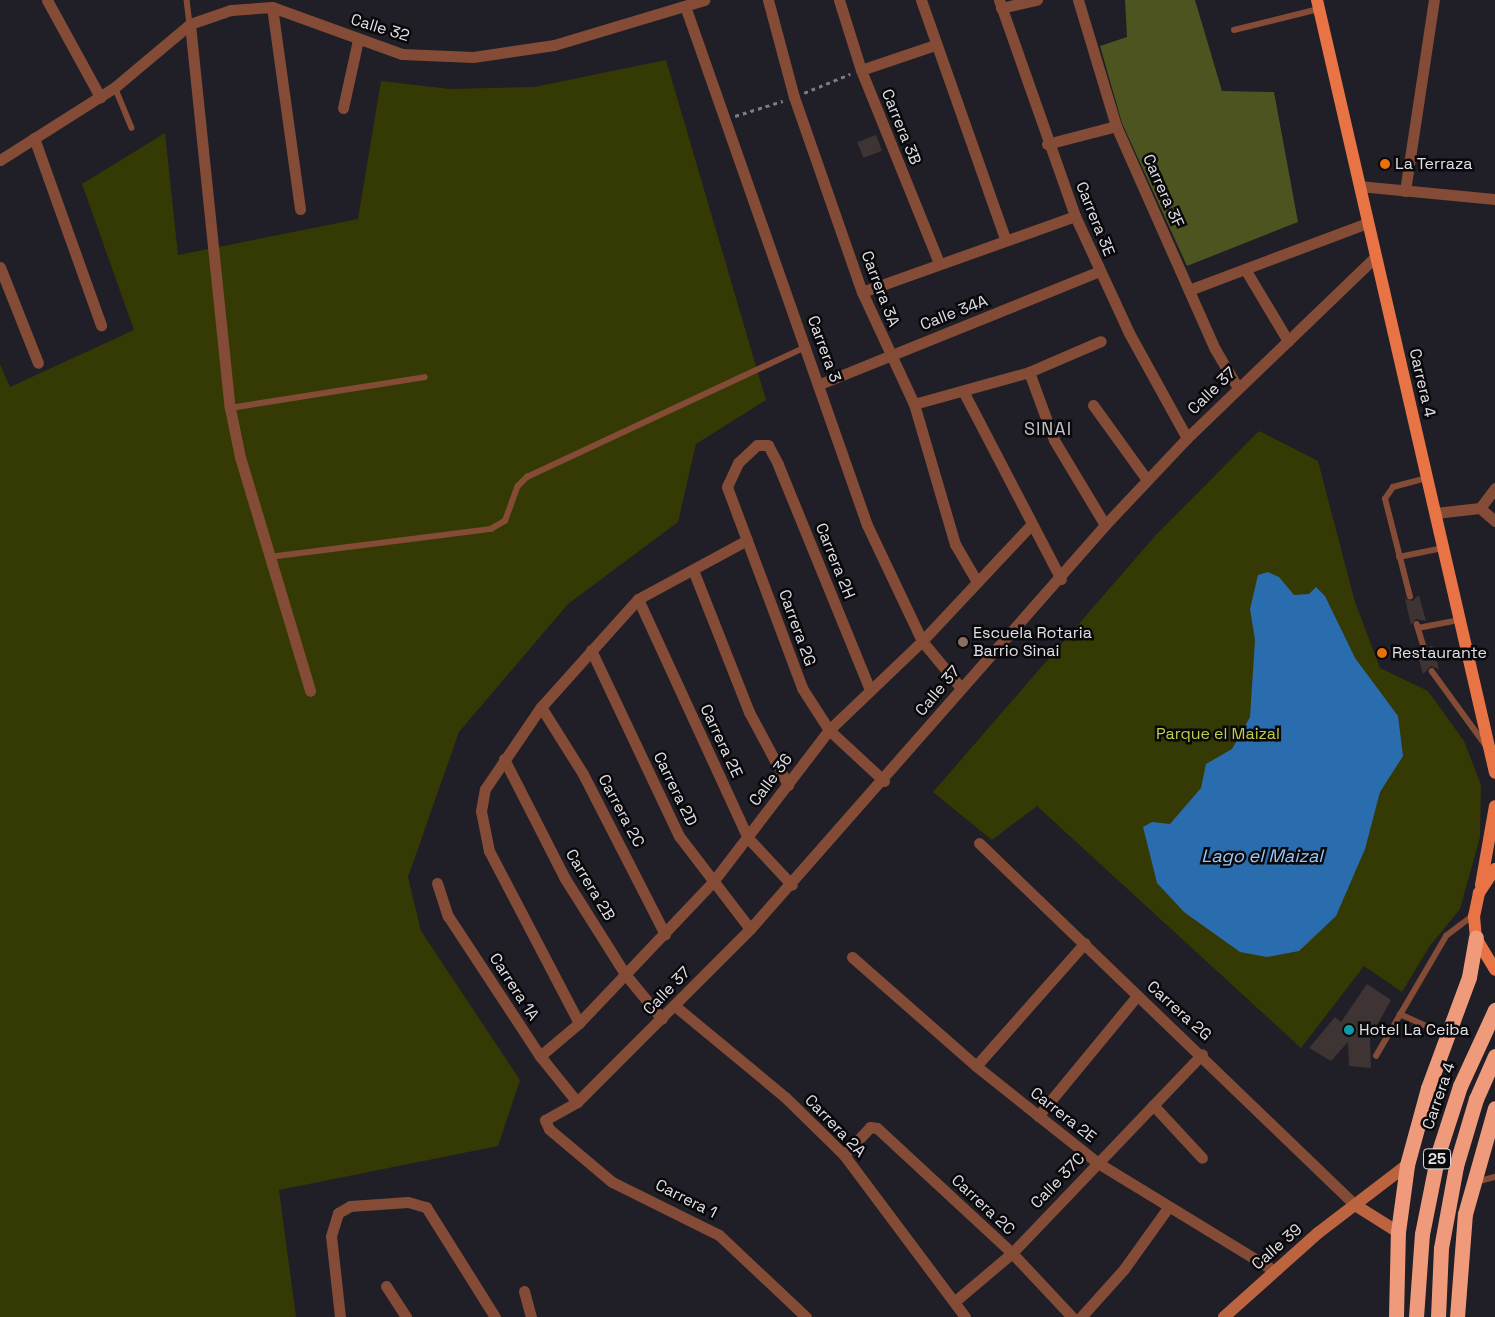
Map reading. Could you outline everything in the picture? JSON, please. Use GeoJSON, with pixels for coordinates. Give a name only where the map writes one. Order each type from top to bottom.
{"type":"FeatureCollection","features":[{"type":"Feature","properties":{"kind":"highway"},"geometry":{"type":"LineString","coordinates":[[1396,1317],[1398,1232],[1408,1165],[1428,1088],[1449,1037],[1469,977],[1476,938]]}},
{"type":"Feature","properties":{"kind":"highway","name":"Carrera 4"},"geometry":{"type":"LineString","coordinates":[[1416,1317],[1422,1234],[1438,1154],[1460,1086],[1495,1010]]}},
{"type":"Feature","properties":{"kind":"highway","name":"25"},"geometry":{"type":"LineString","coordinates":[[1438,1317],[1441,1248],[1456,1166],[1476,1099],[1495,1056]]}},
{"type":"Feature","properties":{"kind":"highway"},"geometry":{"type":"LineString","coordinates":[[1457,1317],[1460,1248],[1471,1183],[1495,1108]]}},
{"type":"Feature","properties":{"kind":"main road","name":"Carrera 4"},"geometry":{"type":"LineString","coordinates":[[1318,5],[1374,258],[1436,513],[1495,773]]}},
{"type":"Feature","properties":{"kind":"main road"},"geometry":{"type":"LineString","coordinates":[[1494,970],[1476,938],[1474,916],[1495,806]]}},
{"type":"Feature","properties":{"kind":"main road"},"geometry":{"type":"LineString","coordinates":[[1479,893],[1495,869]]}},
{"type":"Feature","properties":{"kind":"street"},"geometry":{"type":"LineString","coordinates":[[47,0],[100,97]]}},
{"type":"Feature","properties":{"kind":"street","name":"Calle 32"},"geometry":{"type":"LineString","coordinates":[[0,160],[115,87],[190,24],[231,10],[272,6],[307,16],[358,40],[402,54],[511,54],[704,0]]}},
{"type":"Feature","properties":{"kind":"street","name":"Carrera 3A"},"geometry":{"type":"LineString","coordinates":[[768,0],[794,97],[862,292],[890,357],[914,404],[955,544],[977,582]]}},
{"type":"Feature","properties":{"kind":"street","name":"Carrera 3B"},"geometry":{"type":"LineString","coordinates":[[839,0],[861,70],[940,263]]}},
{"type":"Feature","properties":{"kind":"street"},"geometry":{"type":"LineString","coordinates":[[921,0],[935,45],[1005,238]]}},
{"type":"Feature","properties":{"kind":"street"},"geometry":{"type":"LineString","coordinates":[[1000,4],[1037,0]]}},
{"type":"Feature","properties":{"kind":"street","name":"Carrera 3F"},"geometry":{"type":"LineString","coordinates":[[1078,0],[1116,126],[1189,290],[1238,388]]}},
{"type":"Feature","properties":{"kind":"street"},"geometry":{"type":"LineString","coordinates":[[1405,191],[1434,0]]}},
{"type":"Feature","properties":{"kind":"street","name":"Carrera 3E"},"geometry":{"type":"LineString","coordinates":[[1000,4],[1075,216],[1099,271],[1188,438]]}},
{"type":"Feature","properties":{"kind":"street"},"geometry":{"type":"LineString","coordinates":[[272,6],[300,209]]}},
{"type":"Feature","properties":{"kind":"street","name":"Carrera 3"},"geometry":{"type":"LineString","coordinates":[[685,6],[820,384],[867,525],[922,641],[961,688]]}},
{"type":"Feature","properties":{"kind":"street"},"geometry":{"type":"LineString","coordinates":[[190,24],[230,408],[269,557],[310,692]]}},
{"type":"Feature","properties":{"kind":"street"},"geometry":{"type":"LineString","coordinates":[[343,108],[358,40]]}},
{"type":"Feature","properties":{"kind":"street"},"geometry":{"type":"LineString","coordinates":[[861,70],[935,45]]}},
{"type":"Feature","properties":{"kind":"street"},"geometry":{"type":"LineString","coordinates":[[1048,144],[1116,126]]}},
{"type":"Feature","properties":{"kind":"street"},"geometry":{"type":"LineString","coordinates":[[34,138],[101,325]]}},
{"type":"Feature","properties":{"kind":"street"},"geometry":{"type":"LineString","coordinates":[[1359,186],[1495,200]]}},
{"type":"Feature","properties":{"kind":"street"},"geometry":{"type":"LineString","coordinates":[[862,292],[1005,238],[1075,216]]}},
{"type":"Feature","properties":{"kind":"street"},"geometry":{"type":"LineString","coordinates":[[1189,290],[1367,223]]}},
{"type":"Feature","properties":{"kind":"street","name":"Calle 37"},"geometry":{"type":"LineString","coordinates":[[545,1120],[577,1102],[750,929],[792,885],[884,781],[961,688],[1061,579],[1105,525],[1238,388],[1374,258]]}},
{"type":"Feature","properties":{"kind":"street"},"geometry":{"type":"LineString","coordinates":[[0,266],[38,363]]}},
{"type":"Feature","properties":{"kind":"street"},"geometry":{"type":"LineString","coordinates":[[1245,269],[1288,341]]}},
{"type":"Feature","properties":{"kind":"street","name":"Calle 34A"},"geometry":{"type":"LineString","coordinates":[[820,384],[1099,271]]}},
{"type":"Feature","properties":{"kind":"street"},"geometry":{"type":"LineString","coordinates":[[914,404],[1029,372],[1101,341]]}},
{"type":"Feature","properties":{"kind":"street"},"geometry":{"type":"LineString","coordinates":[[1029,372],[1054,440],[1105,525]]}},
{"type":"Feature","properties":{"kind":"street"},"geometry":{"type":"LineString","coordinates":[[963,391],[1031,525],[1061,579]]}},
{"type":"Feature","properties":{"kind":"street"},"geometry":{"type":"LineString","coordinates":[[1092,405],[1147,480]]}},
{"type":"Feature","properties":{"kind":"street","name":"Carrera 2G"},"geometry":{"type":"LineString","coordinates":[[768,445],[757,445],[738,463],[727,487],[802,688],[829,730],[884,781]]}},
{"type":"Feature","properties":{"kind":"street","name":"Carrera 2H"},"geometry":{"type":"LineString","coordinates":[[768,445],[870,690]]}},
{"type":"Feature","properties":{"kind":"street"},"geometry":{"type":"LineString","coordinates":[[1436,513],[1480,508],[1495,488]]}},
{"type":"Feature","properties":{"kind":"street"},"geometry":{"type":"LineString","coordinates":[[1480,508],[1495,521]]}},
{"type":"Feature","properties":{"kind":"street","name":"Calle 36"},"geometry":{"type":"LineString","coordinates":[[540,1056],[579,1023],[712,883],[829,730],[922,641],[1031,525]]}},
{"type":"Feature","properties":{"kind":"street"},"geometry":{"type":"LineString","coordinates":[[579,1023],[489,851],[481,811],[485,788],[541,707],[638,599],[747,540]]}},
{"type":"Feature","properties":{"kind":"street"},"geometry":{"type":"LineString","coordinates":[[693,570],[749,712],[788,785]]}},
{"type":"Feature","properties":{"kind":"street","name":"Carrera 2E"},"geometry":{"type":"LineString","coordinates":[[638,599],[748,838],[792,885]]}},
{"type":"Feature","properties":{"kind":"street","name":"Carrera 2D"},"geometry":{"type":"LineString","coordinates":[[591,650],[679,836],[712,883],[750,929]]}},
{"type":"Feature","properties":{"kind":"street","name":"Carrera 2C"},"geometry":{"type":"LineString","coordinates":[[541,707],[583,774],[664,934]]}},
{"type":"Feature","properties":{"kind":"street","name":"Carrera 2B"},"geometry":{"type":"LineString","coordinates":[[504,759],[564,877],[625,974],[662,1019]]}},
{"type":"Feature","properties":{"kind":"street","name":"Carrera 2G"},"geometry":{"type":"LineString","coordinates":[[979,843],[1085,943],[1137,996],[1202,1054],[1355,1205]]}},
{"type":"Feature","properties":{"kind":"street","name":"Carrera 1A"},"geometry":{"type":"LineString","coordinates":[[437,883],[448,916],[540,1056],[577,1102]]}},
{"type":"Feature","properties":{"kind":"street"},"geometry":{"type":"LineString","coordinates":[[976,1066],[1085,943]]}},
{"type":"Feature","properties":{"kind":"street","name":"Carrera 2E"},"geometry":{"type":"LineString","coordinates":[[852,957],[976,1066],[1098,1163],[1167,1209],[1275,1271]]}},
{"type":"Feature","properties":{"kind":"street"},"geometry":{"type":"LineString","coordinates":[[1038,1116],[1137,996]]}},
{"type":"Feature","properties":{"kind":"street","name":"Carrera 2A"},"geometry":{"type":"LineString","coordinates":[[675,1006],[785,1098],[844,1155],[954,1302],[962,1316]]}},
{"type":"Feature","properties":{"kind":"street","name":"Calle 37C"},"geometry":{"type":"LineString","coordinates":[[954,1302],[1012,1253],[1202,1054]]}},
{"type":"Feature","properties":{"kind":"street"},"geometry":{"type":"LineString","coordinates":[[1153,1105],[1202,1158]]}},
{"type":"Feature","properties":{"kind":"street","name":"Carrera 1"},"geometry":{"type":"LineString","coordinates":[[545,1120],[549,1129],[612,1182],[719,1235],[806,1317]]}},
{"type":"Feature","properties":{"kind":"street","name":"Carrera 2C"},"geometry":{"type":"LineString","coordinates":[[844,1155],[866,1130],[877,1128],[1012,1253],[1072,1317]]}},
{"type":"Feature","properties":{"kind":"street","name":"Calle 39"},"geometry":{"type":"LineString","coordinates":[[1224,1317],[1275,1271],[1355,1205],[1408,1165]]}},
{"type":"Feature","properties":{"kind":"street"},"geometry":{"type":"LineString","coordinates":[[340,1317],[331,1236],[338,1213],[350,1206],[408,1202],[426,1208],[496,1317]]}},
{"type":"Feature","properties":{"kind":"street"},"geometry":{"type":"LineString","coordinates":[[1355,1205],[1398,1232]]}},
{"type":"Feature","properties":{"kind":"street"},"geometry":{"type":"LineString","coordinates":[[1081,1317],[1124,1269],[1167,1209]]}},
{"type":"Feature","properties":{"kind":"street"},"geometry":{"type":"LineString","coordinates":[[386,1286],[406,1317]]}},
{"type":"Feature","properties":{"kind":"street"},"geometry":{"type":"LineString","coordinates":[[524,1292],[532,1317]]}},
{"type":"Feature","properties":{"kind":"lane"},"geometry":{"type":"LineString","coordinates":[[187,0],[190,24]]}},
{"type":"Feature","properties":{"kind":"lane"},"geometry":{"type":"LineString","coordinates":[[1234,30],[1318,5]]}},
{"type":"Feature","properties":{"kind":"lane"},"geometry":{"type":"LineString","coordinates":[[115,87],[132,128]]}},
{"type":"Feature","properties":{"kind":"lane"},"geometry":{"type":"LineString","coordinates":[[269,557],[491,529],[505,522],[518,486],[527,477],[806,347]]}},
{"type":"Feature","properties":{"kind":"lane"},"geometry":{"type":"LineString","coordinates":[[230,408],[425,377]]}},
{"type":"Feature","properties":{"kind":"lane"},"geometry":{"type":"LineString","coordinates":[[1410,598],[1399,557],[1387,492],[1427,478]]}},
{"type":"Feature","properties":{"kind":"lane"},"geometry":{"type":"LineString","coordinates":[[1399,557],[1443,548]]}},
{"type":"Feature","properties":{"kind":"lane"},"geometry":{"type":"LineString","coordinates":[[1424,647],[1418,626],[1459,620]]}},
{"type":"Feature","properties":{"kind":"lane"},"geometry":{"type":"LineString","coordinates":[[1432,671],[1489,749]]}},
{"type":"Feature","properties":{"kind":"lane"},"geometry":{"type":"LineString","coordinates":[[1376,1056],[1446,936],[1474,916]]}},
{"type":"Feature","properties":{"kind":"lane"},"geometry":{"type":"LineString","coordinates":[[1400,1014],[1449,1037]]}},
{"type":"Feature","properties":{"kind":"lane"},"geometry":{"type":"LineString","coordinates":[[1471,1183],[1495,1177]]}},
{"type":"Feature","properties":{"kind":"green space"},"geometry":{"type":"Polygon","coordinates":[[[1125,0],[1195,0],[1222,91],[1274,92],[1298,222],[1187,266],[1122,123],[1100,46],[1127,37],[1125,0]]]}},
{"type":"Feature","properties":{"kind":"green space"},"geometry":{"type":"Polygon","coordinates":[[[666,60],[766,400],[696,444],[678,522],[568,604],[459,732],[408,877],[421,931],[520,1080],[498,1146],[279,1190],[296,1317],[0,1317],[0,364],[10,387],[134,330],[82,184],[165,133],[178,255],[358,219],[381,81],[450,89],[534,87],[666,60]]]}},
{"type":"Feature","properties":{"kind":"green space","name":"Parque el Maizal"},"geometry":{"type":"Polygon","coordinates":[[[1259,431],[1318,461],[1355,602],[1380,668],[1428,691],[1464,741],[1481,785],[1480,837],[1460,909],[1429,947],[1402,992],[1364,966],[1301,1048],[1037,806],[992,840],[933,792],[1155,536],[1259,431]]]}},
{"type":"Feature","properties":{"kind":"water","name":"Lago el Maizal"},"geometry":{"type":"Polygon","coordinates":[[[1268,572],[1279,577],[1294,595],[1309,594],[1316,587],[1325,596],[1355,658],[1398,716],[1403,756],[1380,792],[1365,849],[1336,916],[1299,951],[1267,957],[1240,952],[1184,912],[1157,883],[1143,827],[1152,822],[1170,824],[1201,788],[1206,764],[1232,749],[1250,717],[1255,640],[1250,609],[1258,575],[1268,572]]]}},
{"type":"Feature","properties":{"kind":"building"},"geometry":{"type":"Polygon","coordinates":[[[876,135],[882,151],[863,158],[857,142],[876,135]]]}},
{"type":"Feature","properties":{"kind":"building"},"geometry":{"type":"Polygon","coordinates":[[[1419,595],[1426,621],[1416,619],[1411,625],[1405,599],[1412,601],[1419,595]]]}},
{"type":"Feature","properties":{"kind":"building"},"geometry":{"type":"Polygon","coordinates":[[[1432,645],[1439,669],[1431,666],[1423,674],[1416,649],[1425,652],[1432,645]]]}},
{"type":"Feature","properties":{"kind":"building","name":"Hotel La Ceiba"},"geometry":{"type":"Polygon","coordinates":[[[1367,984],[1391,1000],[1370,1038],[1371,1068],[1349,1066],[1348,1042],[1331,1061],[1309,1048],[1335,1017],[1341,1022],[1367,984]]]}},
{"type":"Feature","properties":{"kind":"place","name":"La Terraza"},"geometry":{"type":"Point","coordinates":[1385,164]}},
{"type":"Feature","properties":{"kind":"place","name":"Escuela Rotaria Barrio Sinai"},"geometry":{"type":"Point","coordinates":[963,642]}},
{"type":"Feature","properties":{"kind":"place","name":"Restaurante"},"geometry":{"type":"Point","coordinates":[1382,653]}},
{"type":"Feature","properties":{"kind":"place","name":"Hotel La Ceiba"},"geometry":{"type":"Point","coordinates":[1349,1030]}},
{"type":"Feature","properties":{"kind":"district","name":"SINAI"},"geometry":{"type":"Point","coordinates":[1048,429]}}]}
